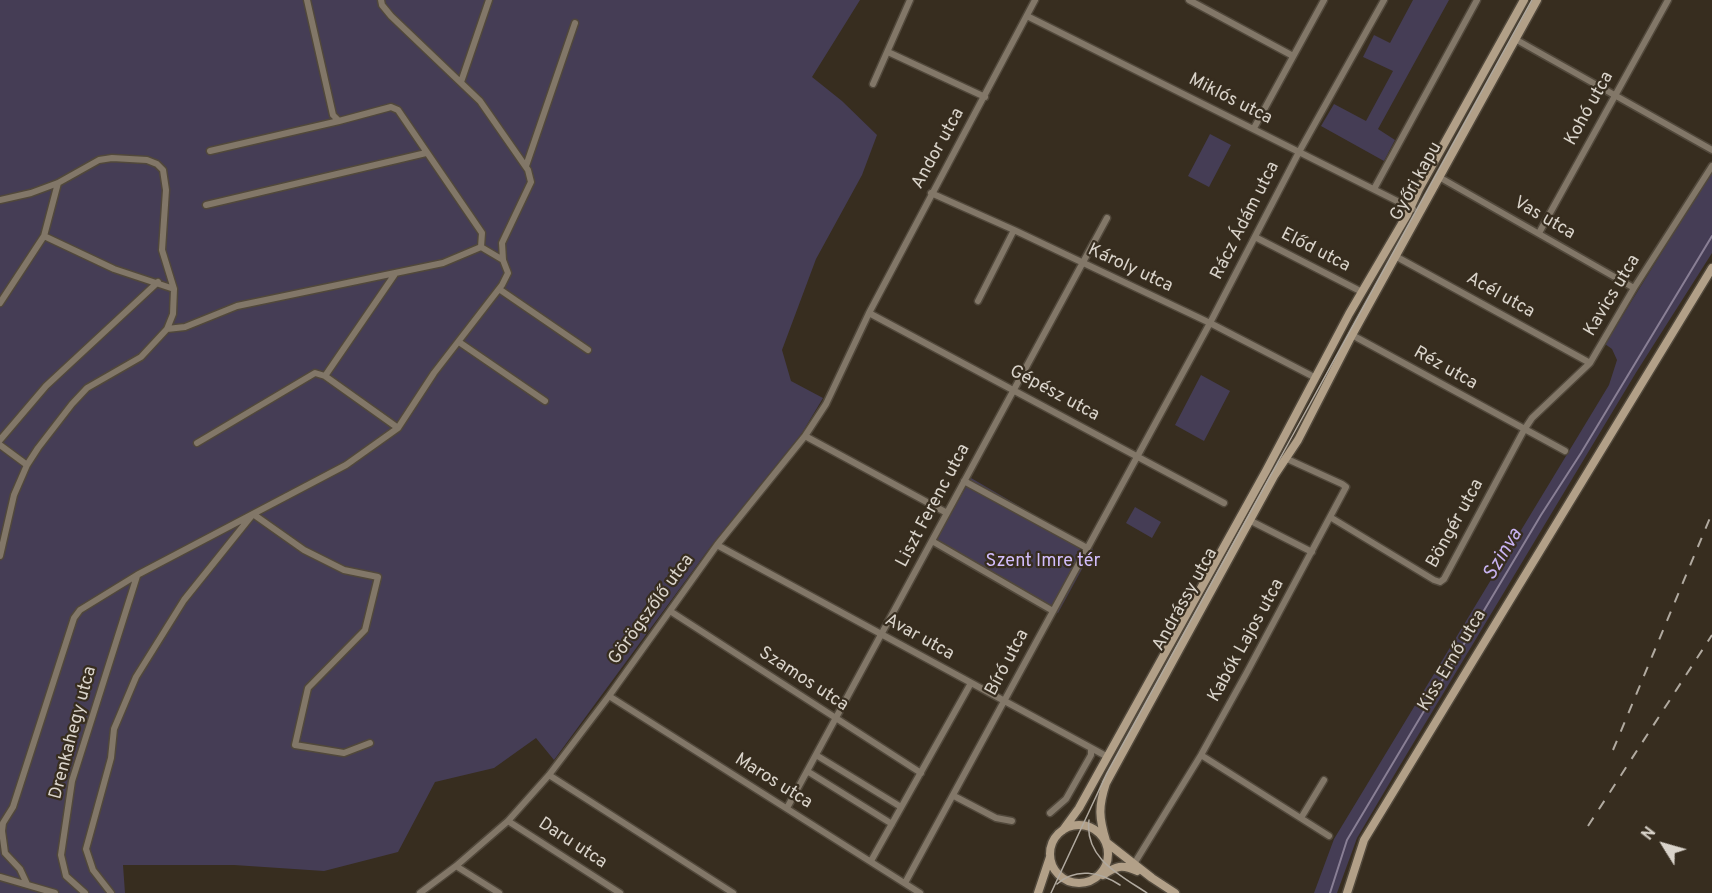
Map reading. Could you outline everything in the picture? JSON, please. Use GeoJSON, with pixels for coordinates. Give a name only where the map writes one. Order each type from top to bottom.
{"type":"FeatureCollection","features":[{"type":"Feature","properties":{"kind":"street"},"geometry":{"type":"LineString","coordinates":[[308,0],[333,115],[339,121]]}},
{"type":"Feature","properties":{"kind":"street"},"geometry":{"type":"LineString","coordinates":[[27,884],[20,869],[5,853],[3,823],[13,807],[74,618],[80,610],[137,575],[345,465],[398,428],[434,373],[499,289],[508,273],[503,260],[502,243],[531,182],[526,166],[480,101],[391,16],[382,5],[381,0]]}},
{"type":"Feature","properties":{"kind":"street"},"geometry":{"type":"LineString","coordinates":[[461,82],[489,0]]}},
{"type":"Feature","properties":{"kind":"street"},"geometry":{"type":"LineString","coordinates":[[873,84],[910,0]]}},
{"type":"Feature","properties":{"kind":"street","name":"Andor utca"},"geometry":{"type":"LineString","coordinates":[[869,313],[1035,0]]}},
{"type":"Feature","properties":{"kind":"street"},"geometry":{"type":"LineString","coordinates":[[1189,0],[1293,56]]}},
{"type":"Feature","properties":{"kind":"street"},"geometry":{"type":"LineString","coordinates":[[1254,128],[1324,0]]}},
{"type":"Feature","properties":{"kind":"street","name":"Rácz Ádám utca"},"geometry":{"type":"LineString","coordinates":[[1137,456],[1210,323],[1299,152],[1384,0]]}},
{"type":"Feature","properties":{"kind":"street"},"geometry":{"type":"LineString","coordinates":[[1374,189],[1478,0]]}},
{"type":"Feature","properties":{"kind":"street","name":"Győri kapu"},"geometry":{"type":"LineString","coordinates":[[1329,383],[1395,256],[1415,210],[1419,189],[1523,0]]}},
{"type":"Feature","properties":{"kind":"street","name":"Győri kapu"},"geometry":{"type":"LineString","coordinates":[[1314,377],[1362,292],[1439,177],[1537,0]]}},
{"type":"Feature","properties":{"kind":"street","name":"Kohó utca"},"geometry":{"type":"LineString","coordinates":[[1539,233],[1668,0]]}},
{"type":"Feature","properties":{"kind":"street","name":"Miklós utca"},"geometry":{"type":"LineString","coordinates":[[1027,16],[1415,210]]}},
{"type":"Feature","properties":{"kind":"street"},"geometry":{"type":"LineString","coordinates":[[526,166],[575,23]]}},
{"type":"Feature","properties":{"kind":"street"},"geometry":{"type":"LineString","coordinates":[[1515,39],[1712,150]]}},
{"type":"Feature","properties":{"kind":"street"},"geometry":{"type":"LineString","coordinates":[[888,52],[985,97]]}},
{"type":"Feature","properties":{"kind":"street"},"geometry":{"type":"LineString","coordinates":[[210,151],[391,107],[398,110],[482,233],[481,247]]}},
{"type":"Feature","properties":{"kind":"street"},"geometry":{"type":"LineString","coordinates":[[206,205],[426,153]]}},
{"type":"Feature","properties":{"kind":"street"},"geometry":{"type":"LineString","coordinates":[[0,200],[31,193],[58,183],[99,160],[112,158],[147,160],[157,164],[163,171],[166,190],[162,250],[174,289],[173,314],[167,329],[141,357],[87,388],[72,404],[27,465],[11,504],[0,556]]}},
{"type":"Feature","properties":{"kind":"street","name":"Kavics utca"},"geometry":{"type":"LineString","coordinates":[[1524,430],[1532,418],[1590,363],[1634,288],[1712,166]]}},
{"type":"Feature","properties":{"kind":"street","name":"Vas utca"},"geometry":{"type":"LineString","coordinates":[[1439,177],[1634,288]]}},
{"type":"Feature","properties":{"kind":"street"},"geometry":{"type":"LineString","coordinates":[[0,303],[44,236],[58,183]]}},
{"type":"Feature","properties":{"kind":"street","name":"Károly utca"},"geometry":{"type":"LineString","coordinates":[[931,193],[1210,323],[1314,377]]}},
{"type":"Feature","properties":{"kind":"street","name":"Liszt Ferenc utca"},"geometry":{"type":"LineString","coordinates":[[788,808],[1107,218]]}},
{"type":"Feature","properties":{"kind":"street"},"geometry":{"type":"LineString","coordinates":[[978,302],[1014,230]]}},
{"type":"Feature","properties":{"kind":"street"},"geometry":{"type":"LineString","coordinates":[[44,236],[114,269],[174,289]]}},
{"type":"Feature","properties":{"kind":"street","name":"Előd utca"},"geometry":{"type":"LineString","coordinates":[[1255,237],[1362,292]]}},
{"type":"Feature","properties":{"kind":"street"},"geometry":{"type":"LineString","coordinates":[[481,247],[503,260]]}},
{"type":"Feature","properties":{"kind":"street"},"geometry":{"type":"LineString","coordinates":[[167,329],[185,327],[237,306],[442,262],[481,247]]}},
{"type":"Feature","properties":{"kind":"street","name":"Acél utca"},"geometry":{"type":"LineString","coordinates":[[1395,256],[1590,363]]}},
{"type":"Feature","properties":{"kind":"street","name":"Kiss Ernő utca"},"geometry":{"type":"LineString","coordinates":[[1347,893],[1364,840],[1712,268]]}},
{"type":"Feature","properties":{"kind":"street"},"geometry":{"type":"LineString","coordinates":[[325,376],[394,274]]}},
{"type":"Feature","properties":{"kind":"street"},"geometry":{"type":"LineString","coordinates":[[27,465],[0,442],[46,386],[158,282]]}},
{"type":"Feature","properties":{"kind":"street"},"geometry":{"type":"LineString","coordinates":[[499,289],[588,350]]}},
{"type":"Feature","properties":{"kind":"street","name":"Gépész utca"},"geometry":{"type":"LineString","coordinates":[[869,313],[1224,503]]}},
{"type":"Feature","properties":{"kind":"street","name":"Görögszőlő utca"},"geometry":{"type":"LineString","coordinates":[[420,893],[456,866],[508,821],[549,775],[609,696],[717,545],[805,436],[826,404],[869,313]]}},
{"type":"Feature","properties":{"kind":"street","name":"Réz utca"},"geometry":{"type":"LineString","coordinates":[[1352,335],[1565,451]]}},
{"type":"Feature","properties":{"kind":"street"},"geometry":{"type":"LineString","coordinates":[[459,342],[544,401]]}},
{"type":"Feature","properties":{"kind":"street"},"geometry":{"type":"LineString","coordinates":[[197,443],[315,373],[325,376],[398,428]]}},
{"type":"Feature","properties":{"kind":"street","name":"Andrássy utca"},"geometry":{"type":"LineString","coordinates":[[1063,830],[1079,808],[1104,756],[1266,471],[1314,377]]}},
{"type":"Feature","properties":{"kind":"street","name":"Andrássy utca"},"geometry":{"type":"LineString","coordinates":[[1106,841],[1100,815],[1100,802],[1106,783],[1250,520],[1329,383]]}},
{"type":"Feature","properties":{"kind":"street","name":"Böngér utca"},"geometry":{"type":"LineString","coordinates":[[1330,517],[1440,582],[1444,579],[1524,430]]}},
{"type":"Feature","properties":{"kind":"street"},"geometry":{"type":"LineString","coordinates":[[805,436],[947,513]]}},
{"type":"Feature","properties":{"kind":"street","name":"Bíró utca"},"geometry":{"type":"LineString","coordinates":[[905,883],[1137,456]]}},
{"type":"Feature","properties":{"kind":"street","name":"Kabók Lajos utca"},"geometry":{"type":"LineString","coordinates":[[1134,864],[1201,755],[1346,487],[1285,458]]}},
{"type":"Feature","properties":{"kind":"street"},"geometry":{"type":"LineString","coordinates":[[964,481],[1088,548]]}},
{"type":"Feature","properties":{"kind":"street"},"geometry":{"type":"LineString","coordinates":[[254,514],[314,555],[344,570],[378,577],[365,630],[308,688],[295,745],[344,753],[370,743]]}},
{"type":"Feature","properties":{"kind":"street"},"geometry":{"type":"LineString","coordinates":[[111,893],[93,870],[86,849],[111,758],[114,729],[136,677],[184,600],[254,514]]}},
{"type":"Feature","properties":{"kind":"street"},"geometry":{"type":"LineString","coordinates":[[1250,520],[1312,552]]}},
{"type":"Feature","properties":{"kind":"street"},"geometry":{"type":"LineString","coordinates":[[932,542],[1053,611]]}},
{"type":"Feature","properties":{"kind":"street","name":"Avar utca"},"geometry":{"type":"LineString","coordinates":[[717,545],[1104,756]]}},
{"type":"Feature","properties":{"kind":"street","name":"Drenkahegy utca"},"geometry":{"type":"LineString","coordinates":[[86,893],[66,876],[61,855],[72,781],[137,575]]}},
{"type":"Feature","properties":{"kind":"street","name":"Szamos utca"},"geometry":{"type":"LineString","coordinates":[[670,611],[921,773]]}},
{"type":"Feature","properties":{"kind":"street"},"geometry":{"type":"LineString","coordinates":[[871,861],[971,683]]}},
{"type":"Feature","properties":{"kind":"street","name":"Maros utca"},"geometry":{"type":"LineString","coordinates":[[609,696],[920,893]]}},
{"type":"Feature","properties":{"kind":"street"},"geometry":{"type":"LineString","coordinates":[[1050,813],[1066,799],[1091,755],[1091,749]]}},
{"type":"Feature","properties":{"kind":"street"},"geometry":{"type":"LineString","coordinates":[[816,755],[901,807]]}},
{"type":"Feature","properties":{"kind":"street"},"geometry":{"type":"LineString","coordinates":[[1201,755],[1329,836]]}},
{"type":"Feature","properties":{"kind":"street"},"geometry":{"type":"LineString","coordinates":[[807,771],[892,824]]}},
{"type":"Feature","properties":{"kind":"street"},"geometry":{"type":"LineString","coordinates":[[549,775],[733,893]]}},
{"type":"Feature","properties":{"kind":"street"},"geometry":{"type":"LineString","coordinates":[[1301,818],[1324,780]]}},
{"type":"Feature","properties":{"kind":"street"},"geometry":{"type":"LineString","coordinates":[[954,796],[996,818],[1011,821]]}},
{"type":"Feature","properties":{"kind":"street","name":"Daru utca"},"geometry":{"type":"LineString","coordinates":[[508,821],[620,893]]}},
{"type":"Feature","properties":{"kind":"street"},"geometry":{"type":"LineString","coordinates":[[1038,893],[1053,842],[1063,830],[1071,826],[1088,826],[1099,832],[1106,841],[1152,878],[1163,890],[1175,893]]}},
{"type":"Feature","properties":{"kind":"street"},"geometry":{"type":"LineString","coordinates":[[1097,878],[1104,871],[1108,861],[1106,841]]}},
{"type":"Feature","properties":{"kind":"street"},"geometry":{"type":"LineString","coordinates":[[1050,857],[1058,874],[1068,882],[1081,884],[1097,878],[1112,868],[1123,866],[1152,878]]}},
{"type":"Feature","properties":{"kind":"street"},"geometry":{"type":"LineString","coordinates":[[456,866],[499,893]]}},
{"type":"Feature","properties":{"kind":"street"},"geometry":{"type":"LineString","coordinates":[[0,877],[55,893]]}},
{"type":"Feature","properties":{"kind":"green space"},"geometry":{"type":"Polygon","coordinates":[[[0,0],[860,0],[812,77],[842,101],[877,135],[862,175],[816,259],[782,350],[791,381],[823,398],[802,433],[711,546],[554,760],[536,738],[494,768],[435,782],[398,852],[324,871],[234,865],[123,865],[125,893],[0,893],[0,0]]]}},
{"type":"Feature","properties":{"kind":"green space"},"geometry":{"type":"Polygon","coordinates":[[[1413,0],[1449,0],[1378,129],[1395,140],[1384,161],[1321,126],[1334,104],[1366,121],[1393,71],[1363,57],[1374,35],[1390,43],[1413,0]]]}},
{"type":"Feature","properties":{"kind":"green space"},"geometry":{"type":"Polygon","coordinates":[[[1210,134],[1231,145],[1209,187],[1188,176],[1210,134]]]}},
{"type":"Feature","properties":{"kind":"green space"},"geometry":{"type":"Polygon","coordinates":[[[1712,171],[1712,253],[1637,371],[1357,838],[1337,893],[1314,893],[1334,839],[1609,385],[1617,360],[1612,349],[1605,344],[1712,171]]]}},
{"type":"Feature","properties":{"kind":"green space"},"geometry":{"type":"Polygon","coordinates":[[[1201,375],[1230,391],[1204,441],[1175,425],[1201,375]]]}},
{"type":"Feature","properties":{"kind":"green space","name":"Szent Imre tér"},"geometry":{"type":"Polygon","coordinates":[[[971,478],[1093,549],[1058,613],[936,540],[971,478]]]}},
{"type":"Feature","properties":{"kind":"green space"},"geometry":{"type":"Polygon","coordinates":[[[1135,507],[1161,522],[1152,538],[1126,523],[1135,507]]]}},
{"type":"Feature","properties":{"kind":"waterway","name":"Szinva"},"geometry":{"type":"LineString","coordinates":[[1330,893],[1347,840],[1541,515],[1712,236]]}},
{"type":"Feature","properties":{"kind":"tram line"},"geometry":{"type":"LineString","coordinates":[[1051,893],[1107,773],[1532,0]]}},
{"type":"Feature","properties":{"kind":"tram line"},"geometry":{"type":"LineString","coordinates":[[1089,820],[1092,845],[1098,855],[1115,872],[1147,893]]}},
{"type":"Feature","properties":{"kind":"tram line"},"geometry":{"type":"LineString","coordinates":[[1057,884],[1072,875],[1088,873],[1096,874],[1120,885]]}},
{"type":"Feature","properties":{"kind":"railway"},"geometry":{"type":"LineString","coordinates":[[1613,750],[1712,513]]}},
{"type":"Feature","properties":{"kind":"railway"},"geometry":{"type":"LineString","coordinates":[[1588,826],[1712,635]]}}]}
